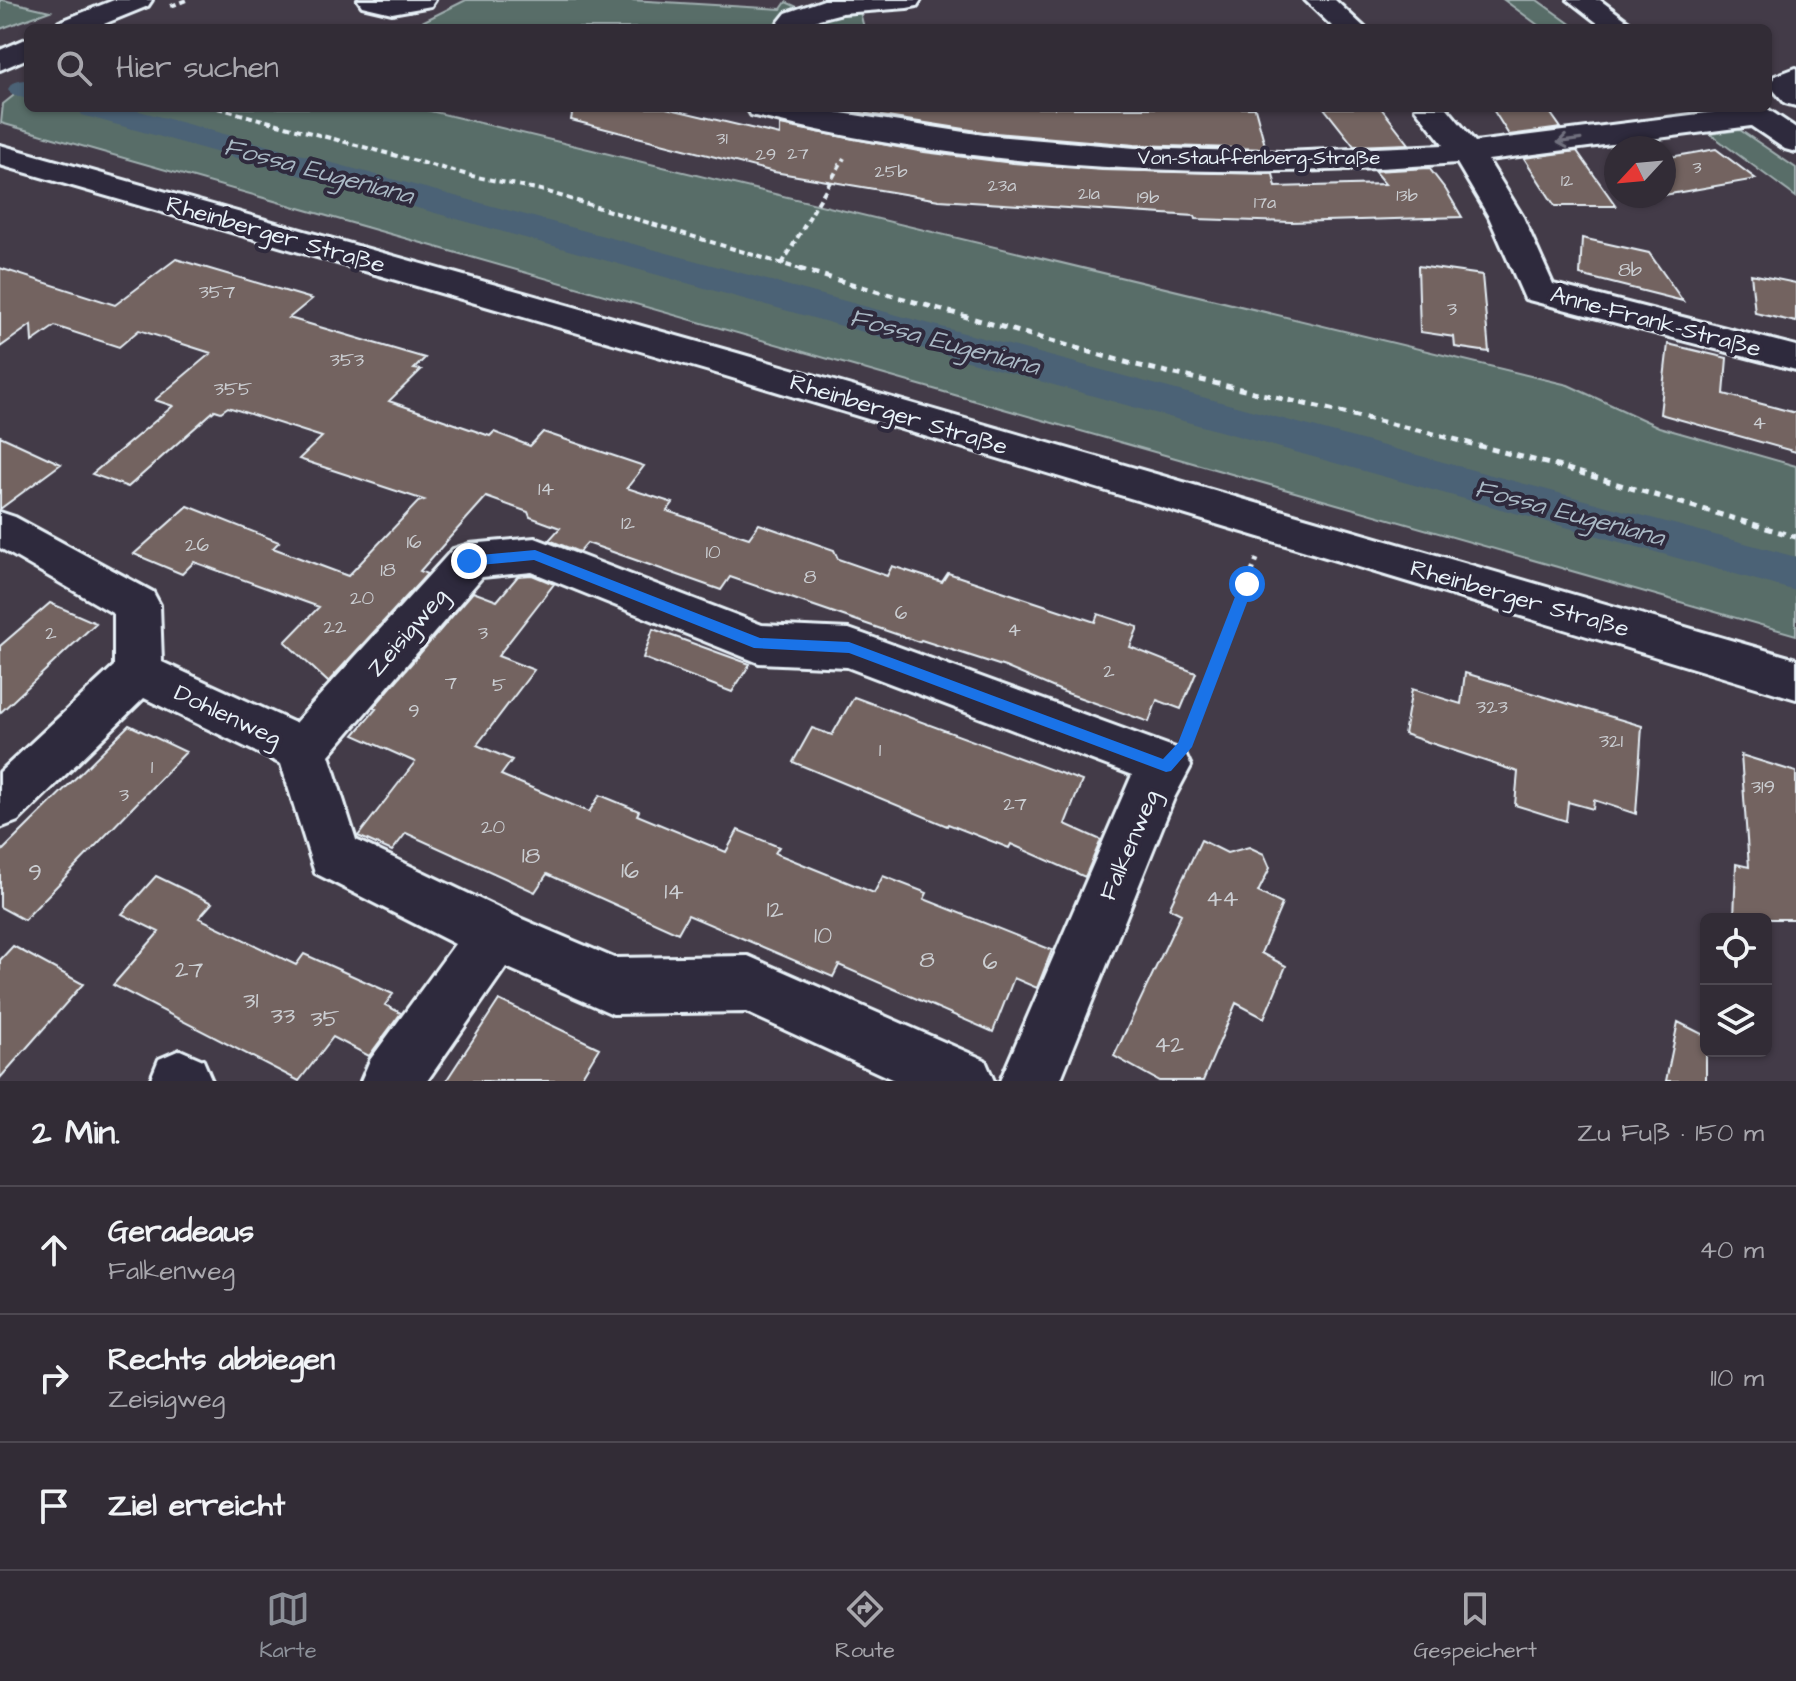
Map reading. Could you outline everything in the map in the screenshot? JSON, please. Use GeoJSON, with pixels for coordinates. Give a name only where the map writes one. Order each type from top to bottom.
{"type":"FeatureCollection","features":[{"type":"Feature","properties":{"kind":"street"},"geometry":{"type":"LineString","coordinates":[[79,24],[138,0]]}},
{"type":"Feature","properties":{"kind":"street"},"geometry":{"type":"LineString","coordinates":[[372,0],[392,5],[421,0]]}},
{"type":"Feature","properties":{"kind":"street"},"geometry":{"type":"LineString","coordinates":[[792,24],[800,15],[822,9],[907,0]]}},
{"type":"Feature","properties":{"kind":"street"},"geometry":{"type":"LineString","coordinates":[[1319,0],[1346,24]]}},
{"type":"Feature","properties":{"kind":"street"},"geometry":{"type":"LineString","coordinates":[[1582,0],[1617,24]]}},
{"type":"Feature","properties":{"kind":"street"},"geometry":{"type":"LineString","coordinates":[[0,61],[24,49]]}},
{"type":"Feature","properties":{"kind":"street"},"geometry":{"type":"LineString","coordinates":[[1796,77],[1786,82],[1785,86],[1796,97]]}},
{"type":"Feature","properties":{"kind":"street","name":"Von-Stauffenberg-Straße"},"geometry":{"type":"LineString","coordinates":[[782,112],[862,128],[1018,147],[1177,159],[1360,160],[1466,153],[1751,112]]}},
{"type":"Feature","properties":{"kind":"street","name":"Anne-Frank-Straße"},"geometry":{"type":"LineString","coordinates":[[1433,112],[1466,153],[1509,219],[1538,291],[1796,358]]}},
{"type":"Feature","properties":{"kind":"street"},"geometry":{"type":"LineString","coordinates":[[1751,112],[1796,142]]}},
{"type":"Feature","properties":{"kind":"street","name":"Rheinberger Straße"},"geometry":{"type":"LineString","coordinates":[[0,155],[723,362],[1796,679]]}},
{"type":"Feature","properties":{"kind":"street"},"geometry":{"type":"LineString","coordinates":[[0,528],[137,605],[138,673],[0,805]]}},
{"type":"Feature","properties":{"kind":"street","name":"Zeisigweg"},"geometry":{"type":"LineString","coordinates":[[302,750],[469,561],[535,555],[759,644],[849,648],[1166,766]]}},
{"type":"Feature","properties":{"kind":"street","name":"Dohlenweg"},"geometry":{"type":"LineString","coordinates":[[138,673],[302,750],[334,856],[495,935],[613,986],[748,984],[964,1081]]}},
{"type":"Feature","properties":{"kind":"street","name":"Falkenweg"},"geometry":{"type":"LineString","coordinates":[[1030,1081],[1152,788],[1166,766]]}},
{"type":"Feature","properties":{"kind":"street"},"geometry":{"type":"LineString","coordinates":[[391,1081],[495,935]]}},
{"type":"Feature","properties":{"kind":"path"},"geometry":{"type":"LineString","coordinates":[[233,112],[472,176],[541,190],[782,264],[1132,364],[1426,432],[1557,466],[1796,537]]}},
{"type":"Feature","properties":{"kind":"path"},"geometry":{"type":"LineString","coordinates":[[782,264],[862,128]]}},
{"type":"Feature","properties":{"kind":"path","name":"Falkenweg"},"geometry":{"type":"LineString","coordinates":[[1166,766],[1184,747],[1270,525]]}},
{"type":"Feature","properties":{"kind":"green space"},"geometry":{"type":"Polygon","coordinates":[[[0,0],[3,0],[50,11],[0,29],[0,0]]]}},
{"type":"Feature","properties":{"kind":"green space"},"geometry":{"type":"Polygon","coordinates":[[[466,0],[631,0],[781,9],[786,2],[797,7],[776,24],[422,22],[466,0]]]}},
{"type":"Feature","properties":{"kind":"green space"},"geometry":{"type":"Polygon","coordinates":[[[1504,0],[1537,0],[1570,24],[1537,24],[1504,0]]]}},
{"type":"Feature","properties":{"kind":"green space"},"geometry":{"type":"Polygon","coordinates":[[[860,12],[863,24],[813,24],[818,19],[860,12]]]}},
{"type":"Feature","properties":{"kind":"green space"},"geometry":{"type":"Polygon","coordinates":[[[24,87],[24,112],[435,112],[1568,385],[1659,427],[1796,466],[1796,635],[1,123],[3,104],[24,87]]]}},
{"type":"Feature","properties":{"kind":"green space"},"geometry":{"type":"Polygon","coordinates":[[[1740,130],[1796,168],[1796,197],[1710,134],[1740,130]]]}},
{"type":"Feature","properties":{"kind":"building"},"geometry":{"type":"Polygon","coordinates":[[[572,112],[683,112],[780,135],[780,125],[924,152],[1013,163],[1102,170],[1273,174],[1276,187],[1385,184],[1374,171],[1429,168],[1462,217],[1291,222],[1196,219],[1195,216],[939,200],[774,172],[571,120],[572,112]]]}},
{"type":"Feature","properties":{"kind":"building"},"geometry":{"type":"Polygon","coordinates":[[[855,112],[1256,112],[1266,149],[1135,145],[984,132],[855,112]]]}},
{"type":"Feature","properties":{"kind":"building"},"geometry":{"type":"Polygon","coordinates":[[[1327,112],[1384,112],[1409,144],[1354,146],[1327,112]]]}},
{"type":"Feature","properties":{"kind":"building"},"geometry":{"type":"Polygon","coordinates":[[[1495,112],[1550,112],[1561,128],[1509,135],[1495,112]]]}},
{"type":"Feature","properties":{"kind":"building"},"geometry":{"type":"Polygon","coordinates":[[[1716,149],[1756,179],[1676,193],[1676,156],[1716,149]]]}},
{"type":"Feature","properties":{"kind":"building"},"geometry":{"type":"Polygon","coordinates":[[[1577,151],[1604,189],[1604,206],[1555,206],[1524,158],[1577,151]]]}},
{"type":"Feature","properties":{"kind":"building"},"geometry":{"type":"Polygon","coordinates":[[[1582,238],[1649,253],[1683,301],[1580,275],[1582,238]]]}},
{"type":"Feature","properties":{"kind":"building"},"geometry":{"type":"Polygon","coordinates":[[[176,259],[312,299],[289,318],[425,358],[414,369],[421,370],[389,401],[490,436],[494,432],[530,446],[543,432],[644,466],[627,488],[673,503],[667,511],[749,538],[759,524],[834,550],[838,559],[887,576],[892,566],[942,582],[948,573],[1095,622],[1098,614],[1138,627],[1130,647],[1196,673],[1181,709],[1157,700],[1149,722],[1005,667],[921,640],[919,642],[730,577],[721,590],[587,543],[579,552],[549,540],[560,528],[486,497],[420,571],[427,574],[328,682],[285,642],[319,607],[194,562],[182,574],[134,554],[188,506],[279,542],[273,548],[348,576],[418,502],[424,500],[299,459],[322,437],[228,407],[221,412],[215,410],[128,487],[92,474],[173,406],[155,400],[211,353],[139,330],[119,347],[55,326],[32,342],[31,325],[0,347],[0,268],[115,305],[176,259]]]}},
{"type":"Feature","properties":{"kind":"building"},"geometry":{"type":"Polygon","coordinates":[[[1418,266],[1482,275],[1489,352],[1455,347],[1454,337],[1420,332],[1418,266]]]}},
{"type":"Feature","properties":{"kind":"building"},"geometry":{"type":"Polygon","coordinates":[[[1751,274],[1796,283],[1796,322],[1755,313],[1751,274]]]}},
{"type":"Feature","properties":{"kind":"building"},"geometry":{"type":"Polygon","coordinates":[[[1668,344],[1727,358],[1724,394],[1796,413],[1796,452],[1660,414],[1668,344]]]}},
{"type":"Feature","properties":{"kind":"building"},"geometry":{"type":"Polygon","coordinates":[[[0,436],[61,464],[0,509],[0,436]]]}},
{"type":"Feature","properties":{"kind":"building"},"geometry":{"type":"Polygon","coordinates":[[[532,575],[554,584],[498,656],[534,670],[477,745],[512,760],[501,775],[589,812],[600,795],[639,811],[637,815],[726,852],[738,830],[779,847],[775,853],[874,893],[883,876],[927,893],[924,899],[1052,950],[1037,988],[1014,978],[993,1032],[839,965],[833,977],[688,915],[678,933],[547,874],[535,892],[406,833],[392,851],[358,836],[415,762],[354,735],[376,709],[373,708],[473,592],[497,601],[518,576],[532,575]]]}},
{"type":"Feature","properties":{"kind":"building"},"geometry":{"type":"Polygon","coordinates":[[[50,603],[96,623],[0,713],[0,646],[50,603]]]}},
{"type":"Feature","properties":{"kind":"building"},"geometry":{"type":"Polygon","coordinates":[[[653,629],[750,664],[732,692],[643,658],[653,629]]]}},
{"type":"Feature","properties":{"kind":"building"},"geometry":{"type":"Polygon","coordinates":[[[1465,673],[1642,726],[1636,814],[1594,800],[1593,809],[1568,802],[1566,821],[1515,805],[1518,772],[1404,734],[1412,689],[1461,704],[1465,673]]]}},
{"type":"Feature","properties":{"kind":"building"},"geometry":{"type":"Polygon","coordinates":[[[854,697],[1082,781],[1065,824],[1101,840],[1085,877],[1011,844],[1009,848],[947,826],[793,762],[812,728],[832,735],[854,697]]]}},
{"type":"Feature","properties":{"kind":"building"},"geometry":{"type":"Polygon","coordinates":[[[129,725],[186,752],[24,920],[0,907],[0,853],[129,725]]]}},
{"type":"Feature","properties":{"kind":"building"},"geometry":{"type":"Polygon","coordinates":[[[1741,755],[1796,772],[1796,919],[1772,919],[1772,913],[1734,913],[1736,864],[1749,867],[1741,755]]]}},
{"type":"Feature","properties":{"kind":"building"},"geometry":{"type":"Polygon","coordinates":[[[1201,840],[1227,853],[1249,847],[1264,854],[1270,868],[1258,892],[1282,904],[1261,953],[1286,966],[1264,1018],[1236,1003],[1203,1081],[1159,1081],[1114,1056],[1181,914],[1169,908],[1201,840]]]}},
{"type":"Feature","properties":{"kind":"building"},"geometry":{"type":"Polygon","coordinates":[[[156,876],[212,903],[199,918],[296,965],[304,954],[393,994],[385,1005],[401,1013],[369,1056],[333,1037],[299,1081],[113,985],[159,932],[122,914],[156,876]]]}},
{"type":"Feature","properties":{"kind":"building"},"geometry":{"type":"Polygon","coordinates":[[[13,946],[83,984],[0,1078],[0,960],[13,946]]]}},
{"type":"Feature","properties":{"kind":"building"},"geometry":{"type":"Polygon","coordinates":[[[499,1000],[599,1048],[579,1081],[446,1081],[499,1000]]]}},
{"type":"Feature","properties":{"kind":"building"},"geometry":{"type":"Polygon","coordinates":[[[1678,1022],[1700,1033],[1700,1057],[1706,1057],[1706,1081],[1666,1081],[1678,1022]]]}},
{"type":"Feature","properties":{"kind":"waterway","name":"Fossa Eugeniana"},"geometry":{"type":"LineString","coordinates":[[108,112],[1796,574]]}},
{"type":"Feature","properties":{"kind":"route"},"geometry":{"type":"LineString","coordinates":[[469,561],[535,555],[759,644],[849,648],[1166,766],[1184,747],[1247,584]]}}]}
